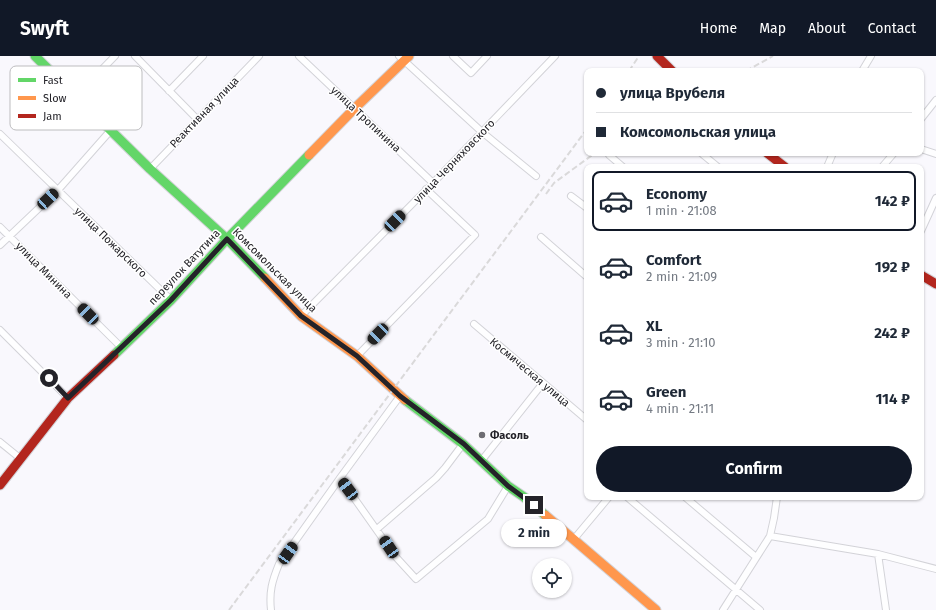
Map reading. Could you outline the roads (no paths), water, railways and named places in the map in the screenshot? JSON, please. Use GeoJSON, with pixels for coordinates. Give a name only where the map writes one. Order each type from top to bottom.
{"type":"FeatureCollection","features":[{"type":"Feature","properties":{"kind":"street","name":"Комсомольская улица"},"geometry":{"type":"LineString","coordinates":[[35,56],[45,66]]}},
{"type":"Feature","properties":{"kind":"street"},"geometry":{"type":"LineString","coordinates":[[105,66],[115,56]]}},
{"type":"Feature","properties":{"kind":"street"},"geometry":{"type":"LineString","coordinates":[[135,56],[197,119]]}},
{"type":"Feature","properties":{"kind":"street"},"geometry":{"type":"LineString","coordinates":[[169,91],[203,56]]}},
{"type":"Feature","properties":{"kind":"street","name":"Реактивная улица"},"geometry":{"type":"LineString","coordinates":[[150,169],[259,56]]}},
{"type":"Feature","properties":{"kind":"street","name":"улица Тропинина"},"geometry":{"type":"LineString","coordinates":[[298,56],[433,182]]}},
{"type":"Feature","properties":{"kind":"street"},"geometry":{"type":"LineString","coordinates":[[453,56],[470,73],[487,56]]}},
{"type":"Feature","properties":{"kind":"street","name":"улица Черняховского"},"geometry":{"type":"LineString","coordinates":[[301,316],[555,56]]}},
{"type":"Feature","properties":{"kind":"street"},"geometry":{"type":"LineString","coordinates":[[657,56],[669,68]]}},
{"type":"Feature","properties":{"kind":"street"},"geometry":{"type":"LineString","coordinates":[[864,68],[872,56]]}},
{"type":"Feature","properties":{"kind":"street"},"geometry":{"type":"LineString","coordinates":[[404,58],[482,132],[536,176]]}},
{"type":"Feature","properties":{"kind":"street","name":"переулок Ватутина"},"geometry":{"type":"LineString","coordinates":[[0,484],[68,398],[171,300],[227,239],[404,58]]}},
{"type":"Feature","properties":{"kind":"street"},"geometry":{"type":"LineString","coordinates":[[924,115],[936,100]]}},
{"type":"Feature","properties":{"kind":"street","name":"Комсомольская улица"},"geometry":{"type":"LineString","coordinates":[[111,130],[150,169],[227,239],[301,316],[357,356],[400,396],[464,444],[508,486],[524,496],[656,610]]}},
{"type":"Feature","properties":{"kind":"street"},"geometry":{"type":"LineString","coordinates":[[0,245],[58,190],[111,130]]}},
{"type":"Feature","properties":{"kind":"street","name":"улица Пожарского"},"geometry":{"type":"LineString","coordinates":[[0,134],[171,300]]}},
{"type":"Feature","properties":{"kind":"street"},"geometry":{"type":"LineString","coordinates":[[924,150],[936,154]]}},
{"type":"Feature","properties":{"kind":"street"},"geometry":{"type":"LineString","coordinates":[[609,156],[619,164]]}},
{"type":"Feature","properties":{"kind":"street"},"geometry":{"type":"LineString","coordinates":[[705,156],[714,164]]}},
{"type":"Feature","properties":{"kind":"street"},"geometry":{"type":"LineString","coordinates":[[771,156],[780,164]]}},
{"type":"Feature","properties":{"kind":"street"},"geometry":{"type":"LineString","coordinates":[[885,164],[891,156]]}},
{"type":"Feature","properties":{"kind":"street"},"geometry":{"type":"LineString","coordinates":[[357,356],[475,235],[426,189]]}},
{"type":"Feature","properties":{"kind":"street"},"geometry":{"type":"LineString","coordinates":[[571,196],[584,206]]}},
{"type":"Feature","properties":{"kind":"street"},"geometry":{"type":"LineString","coordinates":[[924,224],[936,198]]}},
{"type":"Feature","properties":{"kind":"street","name":"улица Минина"},"geometry":{"type":"LineString","coordinates":[[0,227],[121,347]]}},
{"type":"Feature","properties":{"kind":"street"},"geometry":{"type":"LineString","coordinates":[[541,237],[584,274]]}},
{"type":"Feature","properties":{"kind":"street"},"geometry":{"type":"LineString","coordinates":[[924,277],[936,284]]}},
{"type":"Feature","properties":{"kind":"street","name":"Космическая улица"},"geometry":{"type":"LineString","coordinates":[[474,324],[584,417]]}},
{"type":"Feature","properties":{"kind":"street"},"geometry":{"type":"LineString","coordinates":[[0,330],[68,398]]}},
{"type":"Feature","properties":{"kind":"street"},"geometry":{"type":"LineString","coordinates":[[482,460],[544,383]]}},
{"type":"Feature","properties":{"kind":"street"},"geometry":{"type":"LineString","coordinates":[[272,610],[270,597],[273,578],[280,564],[400,396]]}},
{"type":"Feature","properties":{"kind":"street"},"geometry":{"type":"LineString","coordinates":[[0,442],[21,459]]}},
{"type":"Feature","properties":{"kind":"street"},"geometry":{"type":"LineString","coordinates":[[377,529],[436,478],[464,444]]}},
{"type":"Feature","properties":{"kind":"street"},"geometry":{"type":"LineString","coordinates":[[340,478],[395,556],[416,579],[488,519],[508,486]]}},
{"type":"Feature","properties":{"kind":"street"},"geometry":{"type":"LineString","coordinates":[[574,539],[606,500]]}},
{"type":"Feature","properties":{"kind":"street"},"geometry":{"type":"LineString","coordinates":[[631,500],[760,610]]}},
{"type":"Feature","properties":{"kind":"street"},"geometry":{"type":"LineString","coordinates":[[690,500],[756,557]]}},
{"type":"Feature","properties":{"kind":"street"},"geometry":{"type":"LineString","coordinates":[[723,610],[770,536],[777,500]]}},
{"type":"Feature","properties":{"kind":"street"},"geometry":{"type":"LineString","coordinates":[[770,536],[878,554],[936,569]]}},
{"type":"Feature","properties":{"kind":"street"},"geometry":{"type":"LineString","coordinates":[[878,554],[886,610]]}},
{"type":"Feature","properties":{"kind":"railway"},"geometry":{"type":"LineString","coordinates":[[631,68],[639,56]]}},
{"type":"Feature","properties":{"kind":"railway"},"geometry":{"type":"LineString","coordinates":[[751,68],[773,56]]}},
{"type":"Feature","properties":{"kind":"railway"},"geometry":{"type":"LineString","coordinates":[[229,610],[584,133]]}},
{"type":"Feature","properties":{"kind":"railway"},"geometry":{"type":"LineString","coordinates":[[546,194],[554,183],[591,156]]}},
{"type":"Feature","properties":{"kind":"place","name":"Фасоль"},"geometry":{"type":"Point","coordinates":[482,435]}}]}
